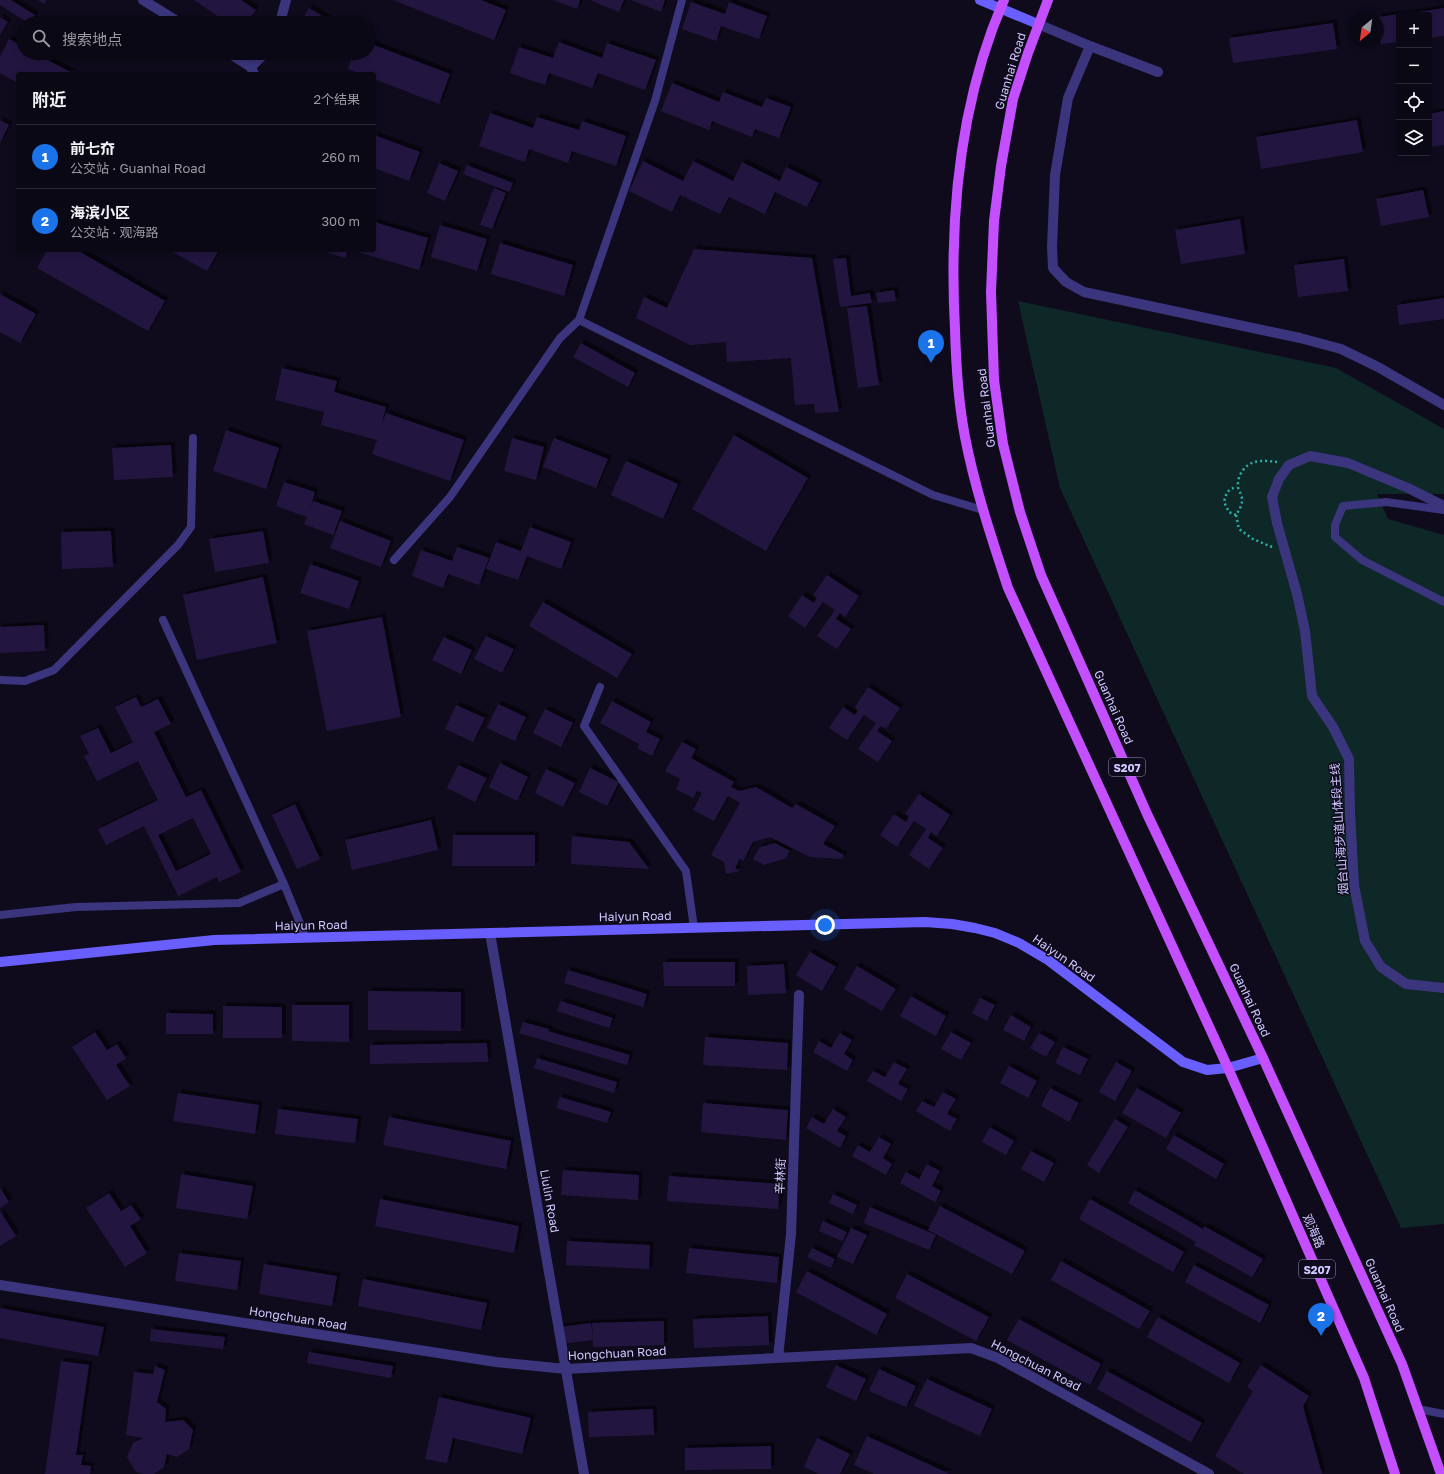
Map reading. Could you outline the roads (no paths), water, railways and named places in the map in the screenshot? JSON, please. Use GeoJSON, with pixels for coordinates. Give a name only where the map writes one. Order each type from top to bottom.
{"type":"FeatureCollection","features":[{"type":"Feature","properties":{"kind":"main road","name":"Guanhai Road"},"geometry":{"type":"LineString","coordinates":[[1048,0],[1038,24],[1013,99],[1000,166],[994,221],[991,292],[994,380],[1003,444],[1020,512],[1041,575],[1148,816],[1263,1058],[1402,1364],[1441,1474]]}},
{"type":"Feature","properties":{"kind":"main road","name":"Guanhai Road"},"geometry":{"type":"LineString","coordinates":[[1002,5],[985,52],[970,101],[959,168],[954,228],[953,292],[958,391],[965,438],[983,510],[1008,588],[1228,1068]]}},
{"type":"Feature","properties":{"kind":"main road","name":"观海路"},"geometry":{"type":"LineString","coordinates":[[1228,1068],[1364,1378],[1395,1474]]}},
{"type":"Feature","properties":{"kind":"street"},"geometry":{"type":"LineString","coordinates":[[143,0],[169,16]]}},
{"type":"Feature","properties":{"kind":"street"},"geometry":{"type":"LineString","coordinates":[[282,16],[286,0]]}},
{"type":"Feature","properties":{"kind":"street"},"geometry":{"type":"LineString","coordinates":[[980,0],[1002,5],[1038,24],[1158,72]]}},
{"type":"Feature","properties":{"kind":"street"},"geometry":{"type":"LineString","coordinates":[[1090,46],[1068,98],[1056,175],[1052,247],[1053,268],[1066,282],[1084,292],[1300,338],[1341,349],[1378,367],[1444,405]]}},
{"type":"Feature","properties":{"kind":"street"},"geometry":{"type":"LineString","coordinates":[[239,60],[253,70],[260,60]]}},
{"type":"Feature","properties":{"kind":"street","name":"烟台山海步道山体段主线"},"geometry":{"type":"LineString","coordinates":[[1444,506],[1408,488],[1348,463],[1310,456],[1289,465],[1279,479],[1272,497],[1277,523],[1297,594],[1305,631],[1312,696],[1333,727],[1349,759],[1354,885],[1365,941],[1381,967],[1406,984],[1444,988]]}},
{"type":"Feature","properties":{"kind":"street","name":"Haiyun Road"},"geometry":{"type":"LineString","coordinates":[[0,962],[214,940],[925,922],[952,924],[995,933],[1019,943],[1048,960],[1183,1062],[1207,1070],[1228,1068],[1263,1058]]}},
{"type":"Feature","properties":{"kind":"street","name":"Liulin Road"},"geometry":{"type":"LineString","coordinates":[[490,933],[584,1474]]}},
{"type":"Feature","properties":{"kind":"street","name":"辛林街"},"geometry":{"type":"LineString","coordinates":[[778,1358],[791,1234],[799,994]]}},
{"type":"Feature","properties":{"kind":"street","name":"Hongchuan Road"},"geometry":{"type":"LineString","coordinates":[[0,1285],[496,1362],[566,1369],[971,1348],[998,1358],[1209,1474]]}},
{"type":"Feature","properties":{"kind":"lane"},"geometry":{"type":"LineString","coordinates":[[394,560],[450,497],[560,338],[579,320],[655,101],[682,0]]}},
{"type":"Feature","properties":{"kind":"lane"},"geometry":{"type":"LineString","coordinates":[[579,320],[933,495],[983,510]]}},
{"type":"Feature","properties":{"kind":"lane"},"geometry":{"type":"LineString","coordinates":[[0,680],[25,681],[54,670],[178,545],[191,526],[193,438]]}},
{"type":"Feature","properties":{"kind":"lane"},"geometry":{"type":"LineString","coordinates":[[1444,510],[1386,502],[1343,506],[1335,525],[1336,537],[1362,560],[1444,602]]}},
{"type":"Feature","properties":{"kind":"lane"},"geometry":{"type":"LineString","coordinates":[[163,620],[284,884],[306,938]]}},
{"type":"Feature","properties":{"kind":"lane"},"geometry":{"type":"LineString","coordinates":[[600,687],[584,726],[686,871],[694,928]]}},
{"type":"Feature","properties":{"kind":"lane"},"geometry":{"type":"LineString","coordinates":[[0,915],[76,907],[239,903],[284,884]]}},
{"type":"Feature","properties":{"kind":"lane"},"geometry":{"type":"LineString","coordinates":[[1418,1409],[1444,1414]]}},
{"type":"Feature","properties":{"kind":"place","name":"前七夼"},"geometry":{"type":"Point","coordinates":[931,363]}},
{"type":"Feature","properties":{"kind":"place","name":"海滨小区"},"geometry":{"type":"Point","coordinates":[1321,1336]}}]}
